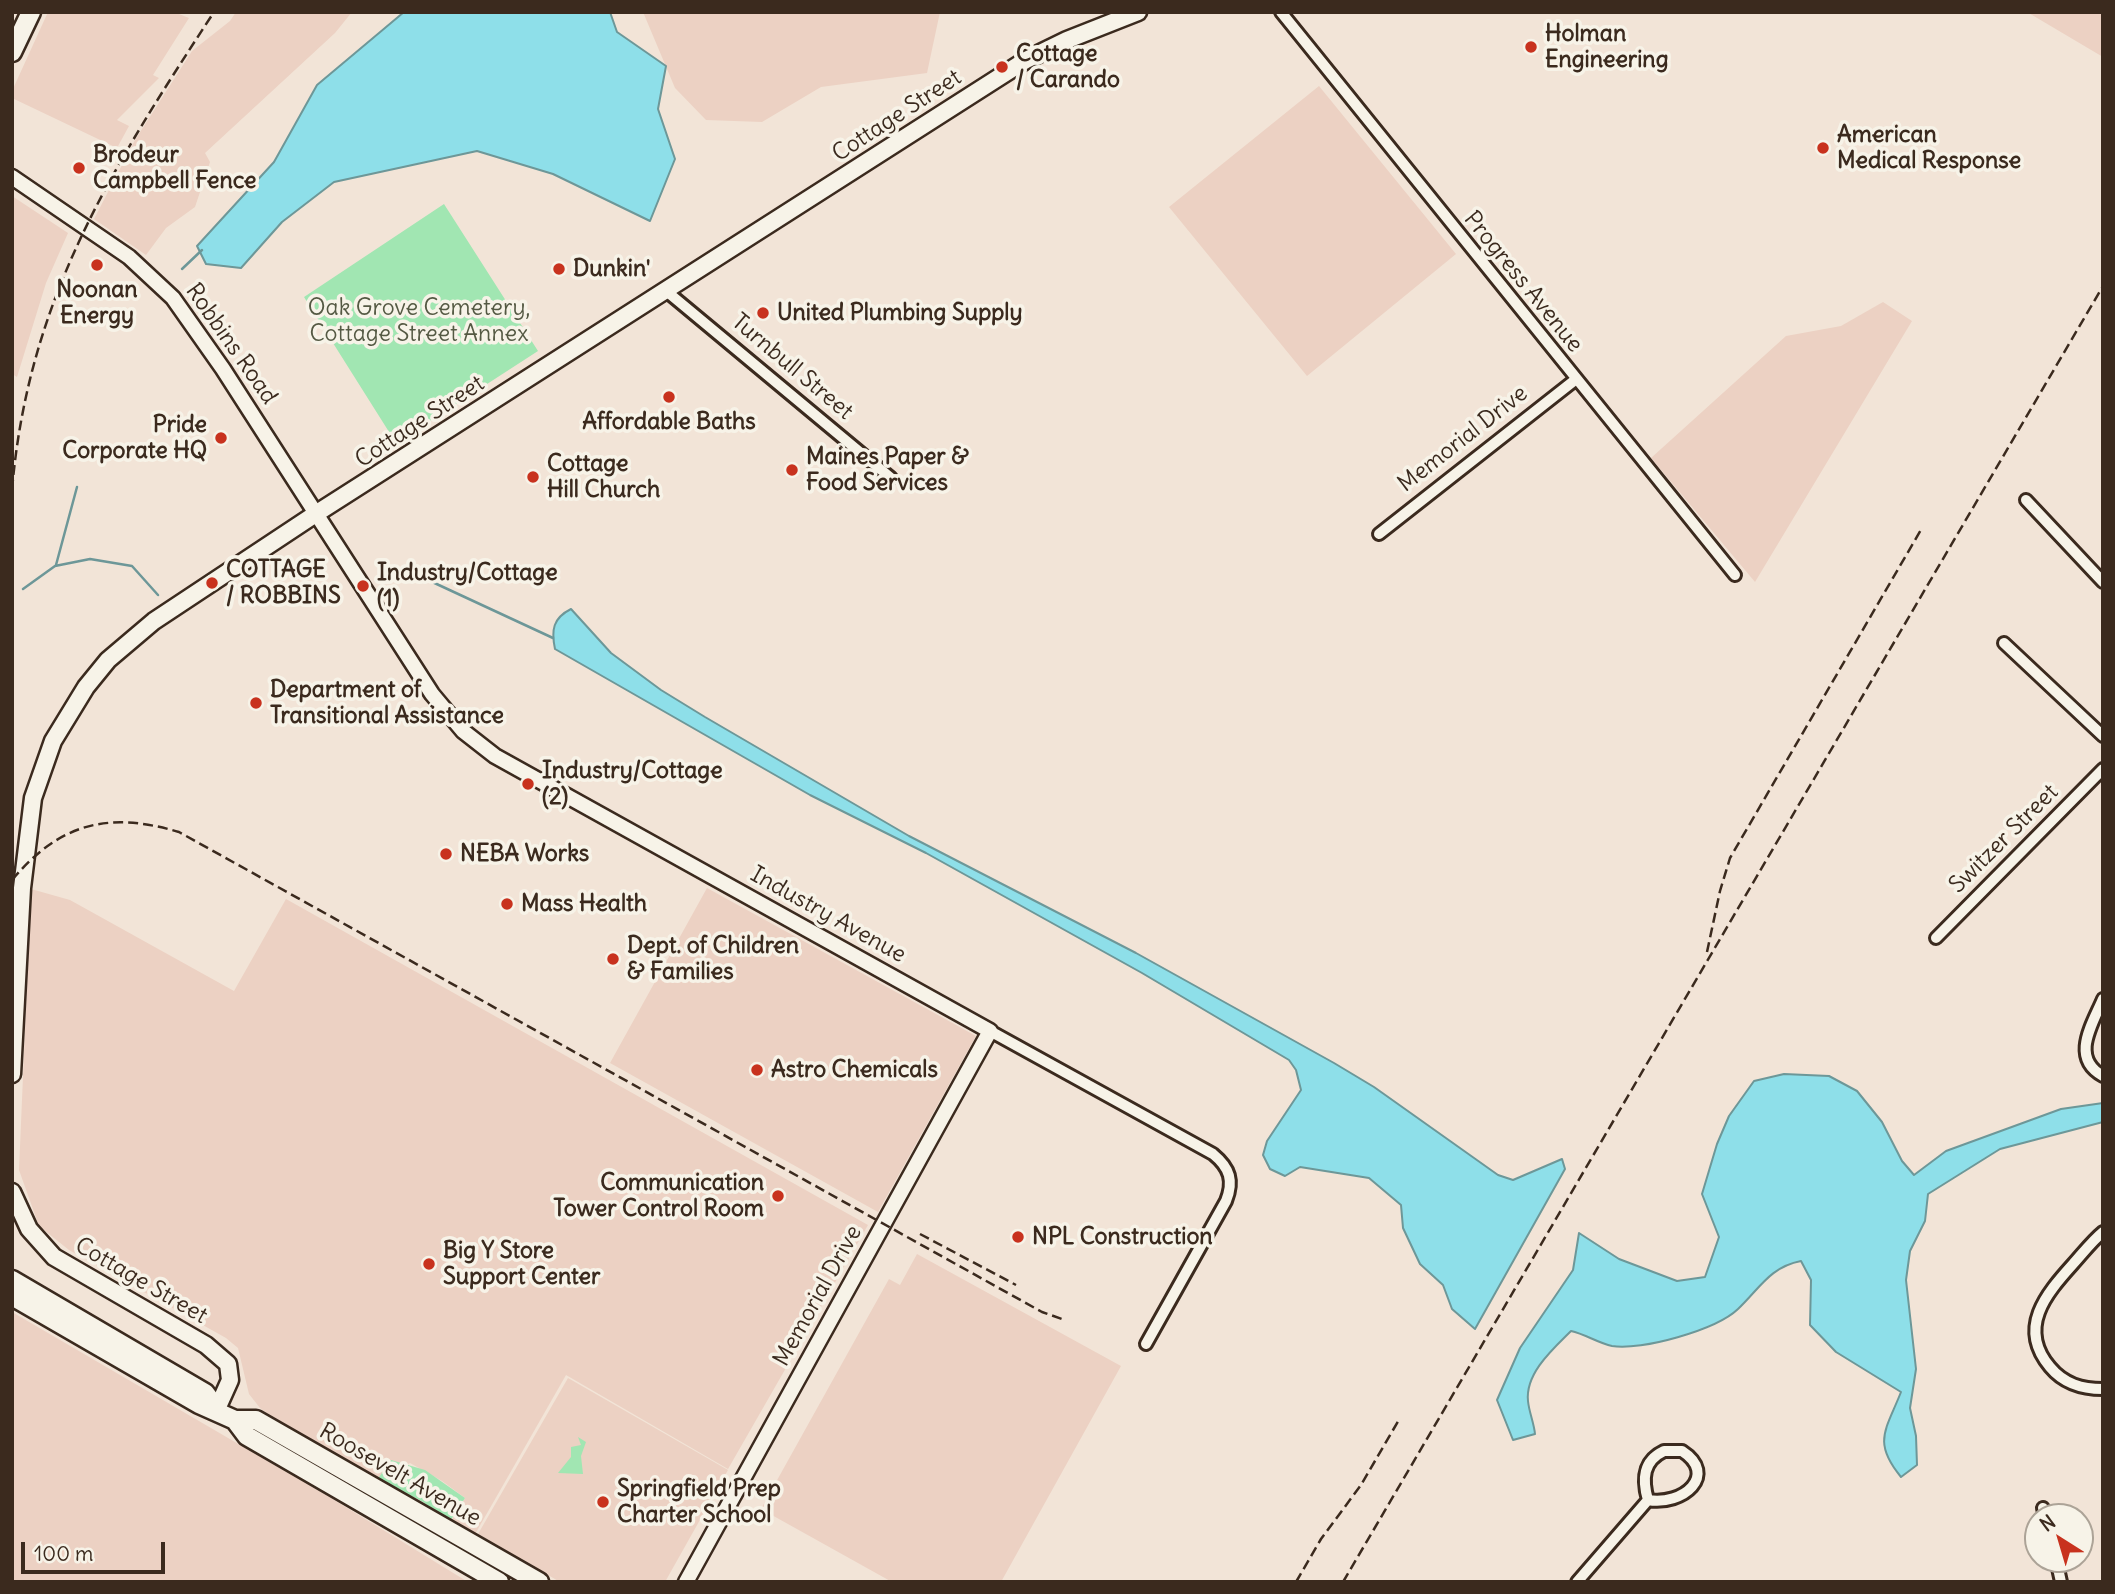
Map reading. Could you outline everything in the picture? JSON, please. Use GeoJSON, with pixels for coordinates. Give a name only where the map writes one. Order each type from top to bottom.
{"type":"FeatureCollection","features":[{"type":"Feature","properties":{"kind":"main road"},"geometry":{"type":"LineString","coordinates":[[12,52],[31,12]]}},
{"type":"Feature","properties":{"kind":"main road","name":"Cottage Street"},"geometry":{"type":"LineString","coordinates":[[12,1074],[28,823],[41,770],[53,741],[86,687],[129,639],[317,513],[1026,60],[1067,40],[1138,12]]}},
{"type":"Feature","properties":{"kind":"main road","name":"Cottage Street"},"geometry":{"type":"LineString","coordinates":[[12,1192],[29,1229],[54,1257],[206,1345],[223,1358],[230,1371],[230,1380],[217,1409]]}},
{"type":"Feature","properties":{"kind":"main road","name":"Roosevelt Avenue"},"geometry":{"type":"LineString","coordinates":[[12,1280],[205,1393],[217,1409]]}},
{"type":"Feature","properties":{"kind":"main road","name":"Roosevelt Avenue"},"geometry":{"type":"LineString","coordinates":[[12,1296],[199,1404],[217,1409],[235,1420],[247,1436],[499,1582]]}},
{"type":"Feature","properties":{"kind":"main road","name":"Roosevelt Avenue"},"geometry":{"type":"LineString","coordinates":[[235,1420],[256,1420],[539,1582]]}},
{"type":"Feature","properties":{"kind":"main road"},"geometry":{"type":"LineString","coordinates":[[360,1503],[370,1485]]}},
{"type":"Feature","properties":{"kind":"main road"},"geometry":{"type":"LineString","coordinates":[[442,1550],[452,1533]]}},
{"type":"Feature","properties":{"kind":"street","name":"Progress Avenue"},"geometry":{"type":"LineString","coordinates":[[1281,12],[1575,380],[1735,575]]}},
{"type":"Feature","properties":{"kind":"street","name":"Robbins Road"},"geometry":{"type":"LineString","coordinates":[[12,177],[129,257],[173,298],[203,338],[317,513]]}},
{"type":"Feature","properties":{"kind":"street","name":"Turnbull Street"},"geometry":{"type":"LineString","coordinates":[[665,290],[891,478]]}},
{"type":"Feature","properties":{"kind":"street","name":"Memorial Drive"},"geometry":{"type":"LineString","coordinates":[[1379,534],[1575,380]]}},
{"type":"Feature","properties":{"kind":"street"},"geometry":{"type":"LineString","coordinates":[[2026,500],[2103,582]]}},
{"type":"Feature","properties":{"kind":"street","name":"Industry Avenue"},"geometry":{"type":"LineString","coordinates":[[317,513],[432,694],[453,721],[488,752],[1213,1154],[1228,1171],[1232,1187],[1146,1344]]}},
{"type":"Feature","properties":{"kind":"street"},"geometry":{"type":"LineString","coordinates":[[2004,643],[2103,736]]}},
{"type":"Feature","properties":{"kind":"street","name":"Switzer Street"},"geometry":{"type":"LineString","coordinates":[[1936,938],[2103,769]]}},
{"type":"Feature","properties":{"kind":"street"},"geometry":{"type":"LineString","coordinates":[[2103,999],[2088,1034],[2084,1052],[2087,1063],[2103,1076]]}},
{"type":"Feature","properties":{"kind":"street","name":"Memorial Drive"},"geometry":{"type":"LineString","coordinates":[[686,1582],[989,1031]]}},
{"type":"Feature","properties":{"kind":"street"},"geometry":{"type":"LineString","coordinates":[[2103,1232],[2053,1287],[2034,1324],[2040,1351],[2056,1374],[2080,1387],[2103,1389]]}},
{"type":"Feature","properties":{"kind":"street"},"geometry":{"type":"LineString","coordinates":[[1577,1582],[1648,1500],[1645,1471],[1653,1456],[1664,1451],[1682,1451],[1688,1455],[1696,1470],[1695,1481],[1689,1492],[1663,1503],[1648,1500]]}},
{"type":"Feature","properties":{"kind":"shaded area"},"geometry":{"type":"Polygon","coordinates":[[[48,12],[174,12],[189,18],[153,75],[159,78],[117,120],[129,126],[117,148],[12,98],[12,91],[48,12]]]}},
{"type":"Feature","properties":{"kind":"shaded area"},"geometry":{"type":"Polygon","coordinates":[[[236,12],[352,12],[335,33],[205,153],[210,162],[195,207],[166,228],[146,255],[94,219],[135,140],[192,51],[230,21],[236,12]]]}},
{"type":"Feature","properties":{"kind":"shaded area"},"geometry":{"type":"Polygon","coordinates":[[[643,12],[940,12],[927,73],[821,87],[762,122],[706,120],[675,88],[643,12]]]}},
{"type":"Feature","properties":{"kind":"shaded area"},"geometry":{"type":"Polygon","coordinates":[[[2027,12],[2103,12],[2103,57],[2027,12]]]}},
{"type":"Feature","properties":{"kind":"shaded area"},"geometry":{"type":"Polygon","coordinates":[[[1319,86],[1456,254],[1307,376],[1169,207],[1319,86]]]}},
{"type":"Feature","properties":{"kind":"shaded area"},"geometry":{"type":"Polygon","coordinates":[[[12,196],[68,233],[46,283],[17,377],[12,374],[12,196]]]}},
{"type":"Feature","properties":{"kind":"shaded area"},"geometry":{"type":"Polygon","coordinates":[[[1883,302],[1912,321],[1755,582],[1651,458],[1786,336],[1841,326],[1883,302]]]}},
{"type":"Feature","properties":{"kind":"shaded area"},"geometry":{"type":"Polygon","coordinates":[[[707,888],[976,1036],[878,1212],[610,1063],[707,888]]]}},
{"type":"Feature","properties":{"kind":"shaded area","name":"Big Y Store Support Center"},"geometry":{"type":"Polygon","coordinates":[[[31,889],[70,900],[234,991],[286,899],[868,1225],[728,1469],[566,1375],[474,1536],[451,1521],[465,1498],[442,1481],[410,1463],[377,1480],[294,1434],[260,1408],[249,1394],[238,1348],[226,1338],[69,1250],[39,1226],[19,1170],[31,889]]]}},
{"type":"Feature","properties":{"kind":"shaded area"},"geometry":{"type":"Polygon","coordinates":[[[917,1254],[1121,1366],[1001,1582],[892,1582],[761,1509],[889,1279],[900,1285],[917,1254]]]}},
{"type":"Feature","properties":{"kind":"shaded area"},"geometry":{"type":"Polygon","coordinates":[[[12,1312],[331,1498],[468,1582],[12,1582],[12,1312]]]}},
{"type":"Feature","properties":{"kind":"shaded area","name":"Springfield Prep Charter School"},"geometry":{"type":"Polygon","coordinates":[[[568,1378],[728,1470],[665,1582],[560,1582],[478,1534],[568,1378]]]}},
{"type":"Feature","properties":{"kind":"green space","name":"Oak Grove Cemetery, Cottage Street Annex"},"geometry":{"type":"Polygon","coordinates":[[[444,204],[538,351],[396,443],[304,297],[444,204]]]}},
{"type":"Feature","properties":{"kind":"green space"},"geometry":{"type":"Polygon","coordinates":[[[578,1437],[586,1442],[581,1456],[583,1474],[558,1473],[571,1457],[571,1447],[581,1445],[578,1437]]]}},
{"type":"Feature","properties":{"kind":"green space"},"geometry":{"type":"Polygon","coordinates":[[[391,1460],[425,1470],[465,1498],[449,1523],[423,1502],[377,1480],[391,1460]]]}},
{"type":"Feature","properties":{"kind":"water"},"geometry":{"type":"Polygon","coordinates":[[[404,12],[610,12],[617,32],[666,66],[658,109],[675,159],[650,221],[553,174],[477,151],[334,182],[282,222],[241,268],[206,264],[197,246],[274,162],[317,85],[404,12]]]}},
{"type":"Feature","properties":{"kind":"water"},"geometry":{"type":"Polygon","coordinates":[[[571,609],[611,653],[661,690],[705,717],[909,836],[1136,953],[1334,1063],[1374,1087],[1498,1175],[1513,1180],[1562,1159],[1565,1169],[1475,1329],[1452,1309],[1443,1285],[1420,1264],[1403,1228],[1401,1205],[1369,1178],[1300,1167],[1285,1176],[1270,1169],[1263,1155],[1267,1141],[1301,1090],[1296,1070],[1289,1060],[1142,973],[926,853],[810,795],[555,649],[555,625],[560,616],[571,609]]]}},
{"type":"Feature","properties":{"kind":"water"},"geometry":{"type":"Polygon","coordinates":[[[1784,1074],[1829,1076],[1857,1091],[1882,1122],[1902,1161],[1914,1175],[1946,1151],[2061,1109],[2103,1103],[2103,1122],[2000,1149],[1928,1194],[1925,1221],[1910,1251],[1906,1280],[1916,1369],[1910,1408],[1916,1436],[1917,1465],[1901,1477],[1892,1465],[1884,1445],[1887,1426],[1901,1392],[1836,1352],[1810,1325],[1811,1280],[1801,1261],[1773,1273],[1727,1317],[1678,1337],[1625,1347],[1612,1346],[1571,1331],[1542,1362],[1531,1381],[1528,1401],[1535,1434],[1513,1440],[1497,1400],[1520,1348],[1573,1270],[1579,1233],[1619,1259],[1677,1281],[1705,1277],[1719,1237],[1702,1194],[1717,1144],[1729,1116],[1754,1081],[1784,1074]]]}},
{"type":"Feature","properties":{"kind":"waterway"},"geometry":{"type":"LineString","coordinates":[[182,269],[202,250]]}},
{"type":"Feature","properties":{"kind":"waterway"},"geometry":{"type":"LineString","coordinates":[[56,565],[77,487]]}},
{"type":"Feature","properties":{"kind":"waterway"},"geometry":{"type":"LineString","coordinates":[[23,589],[55,566],[90,559],[132,566],[158,595]]}},
{"type":"Feature","properties":{"kind":"waterway"},"geometry":{"type":"LineString","coordinates":[[383,569],[428,580],[553,638]]}},
{"type":"Feature","properties":{"kind":"railway"},"geometry":{"type":"LineString","coordinates":[[12,490],[21,421],[36,357],[56,296],[109,181],[214,12]]}},
{"type":"Feature","properties":{"kind":"railway"},"geometry":{"type":"LineString","coordinates":[[1343,1582],[2103,286]]}},
{"type":"Feature","properties":{"kind":"railway"},"geometry":{"type":"LineString","coordinates":[[1707,952],[1730,858],[1922,528]]}},
{"type":"Feature","properties":{"kind":"railway"},"geometry":{"type":"LineString","coordinates":[[12,880],[48,846],[67,834],[87,827],[130,823],[179,832],[1042,1312],[1062,1319]]}},
{"type":"Feature","properties":{"kind":"railway"},"geometry":{"type":"LineString","coordinates":[[920,1234],[1016,1285]]}},
{"type":"Feature","properties":{"kind":"railway"},"geometry":{"type":"LineString","coordinates":[[1296,1582],[1321,1539],[1361,1485],[1400,1418]]}},
{"type":"Feature","properties":{"kind":"place","name":"Holman Engineering"},"geometry":{"type":"Point","coordinates":[1531,47]}},
{"type":"Feature","properties":{"kind":"place","name":"Cottage / Carando"},"geometry":{"type":"Point","coordinates":[1002,67]}},
{"type":"Feature","properties":{"kind":"place","name":"American Medical Response"},"geometry":{"type":"Point","coordinates":[1823,148]}},
{"type":"Feature","properties":{"kind":"place","name":"Brodeur Campbell Fence"},"geometry":{"type":"Point","coordinates":[79,168]}},
{"type":"Feature","properties":{"kind":"place","name":"Noonan Energy"},"geometry":{"type":"Point","coordinates":[97,265]}},
{"type":"Feature","properties":{"kind":"place","name":"Dunkin'"},"geometry":{"type":"Point","coordinates":[559,269]}},
{"type":"Feature","properties":{"kind":"place","name":"United Plumbing Supply"},"geometry":{"type":"Point","coordinates":[763,313]}},
{"type":"Feature","properties":{"kind":"place","name":"Affordable Baths"},"geometry":{"type":"Point","coordinates":[669,397]}},
{"type":"Feature","properties":{"kind":"place","name":"Pride Corporate HQ"},"geometry":{"type":"Point","coordinates":[221,438]}},
{"type":"Feature","properties":{"kind":"place","name":"Maines Paper & Food Services"},"geometry":{"type":"Point","coordinates":[792,470]}},
{"type":"Feature","properties":{"kind":"place","name":"Cottage Hill Church"},"geometry":{"type":"Point","coordinates":[533,477]}},
{"type":"Feature","properties":{"kind":"place","name":"COTTAGE / ROBBINS"},"geometry":{"type":"Point","coordinates":[212,583]}},
{"type":"Feature","properties":{"kind":"place","name":"Industry/Cottage (1)"},"geometry":{"type":"Point","coordinates":[363,586]}},
{"type":"Feature","properties":{"kind":"place","name":"Department of Transitional Assistance"},"geometry":{"type":"Point","coordinates":[256,703]}},
{"type":"Feature","properties":{"kind":"place","name":"Industry/Cottage (2)"},"geometry":{"type":"Point","coordinates":[528,784]}},
{"type":"Feature","properties":{"kind":"place","name":"NEBA Works"},"geometry":{"type":"Point","coordinates":[446,854]}},
{"type":"Feature","properties":{"kind":"place","name":"Mass Health"},"geometry":{"type":"Point","coordinates":[507,904]}},
{"type":"Feature","properties":{"kind":"place","name":"Dept. of Children & Families"},"geometry":{"type":"Point","coordinates":[613,959]}},
{"type":"Feature","properties":{"kind":"place","name":"Astro Chemicals"},"geometry":{"type":"Point","coordinates":[757,1070]}},
{"type":"Feature","properties":{"kind":"place","name":"Communication Tower Control Room"},"geometry":{"type":"Point","coordinates":[778,1196]}},
{"type":"Feature","properties":{"kind":"place","name":"NPL Construction"},"geometry":{"type":"Point","coordinates":[1018,1237]}},
{"type":"Feature","properties":{"kind":"place","name":"Big Y Store Support Center"},"geometry":{"type":"Point","coordinates":[429,1264]}},
{"type":"Feature","properties":{"kind":"place","name":"Springfield Prep Charter School"},"geometry":{"type":"Point","coordinates":[603,1502]}}]}
